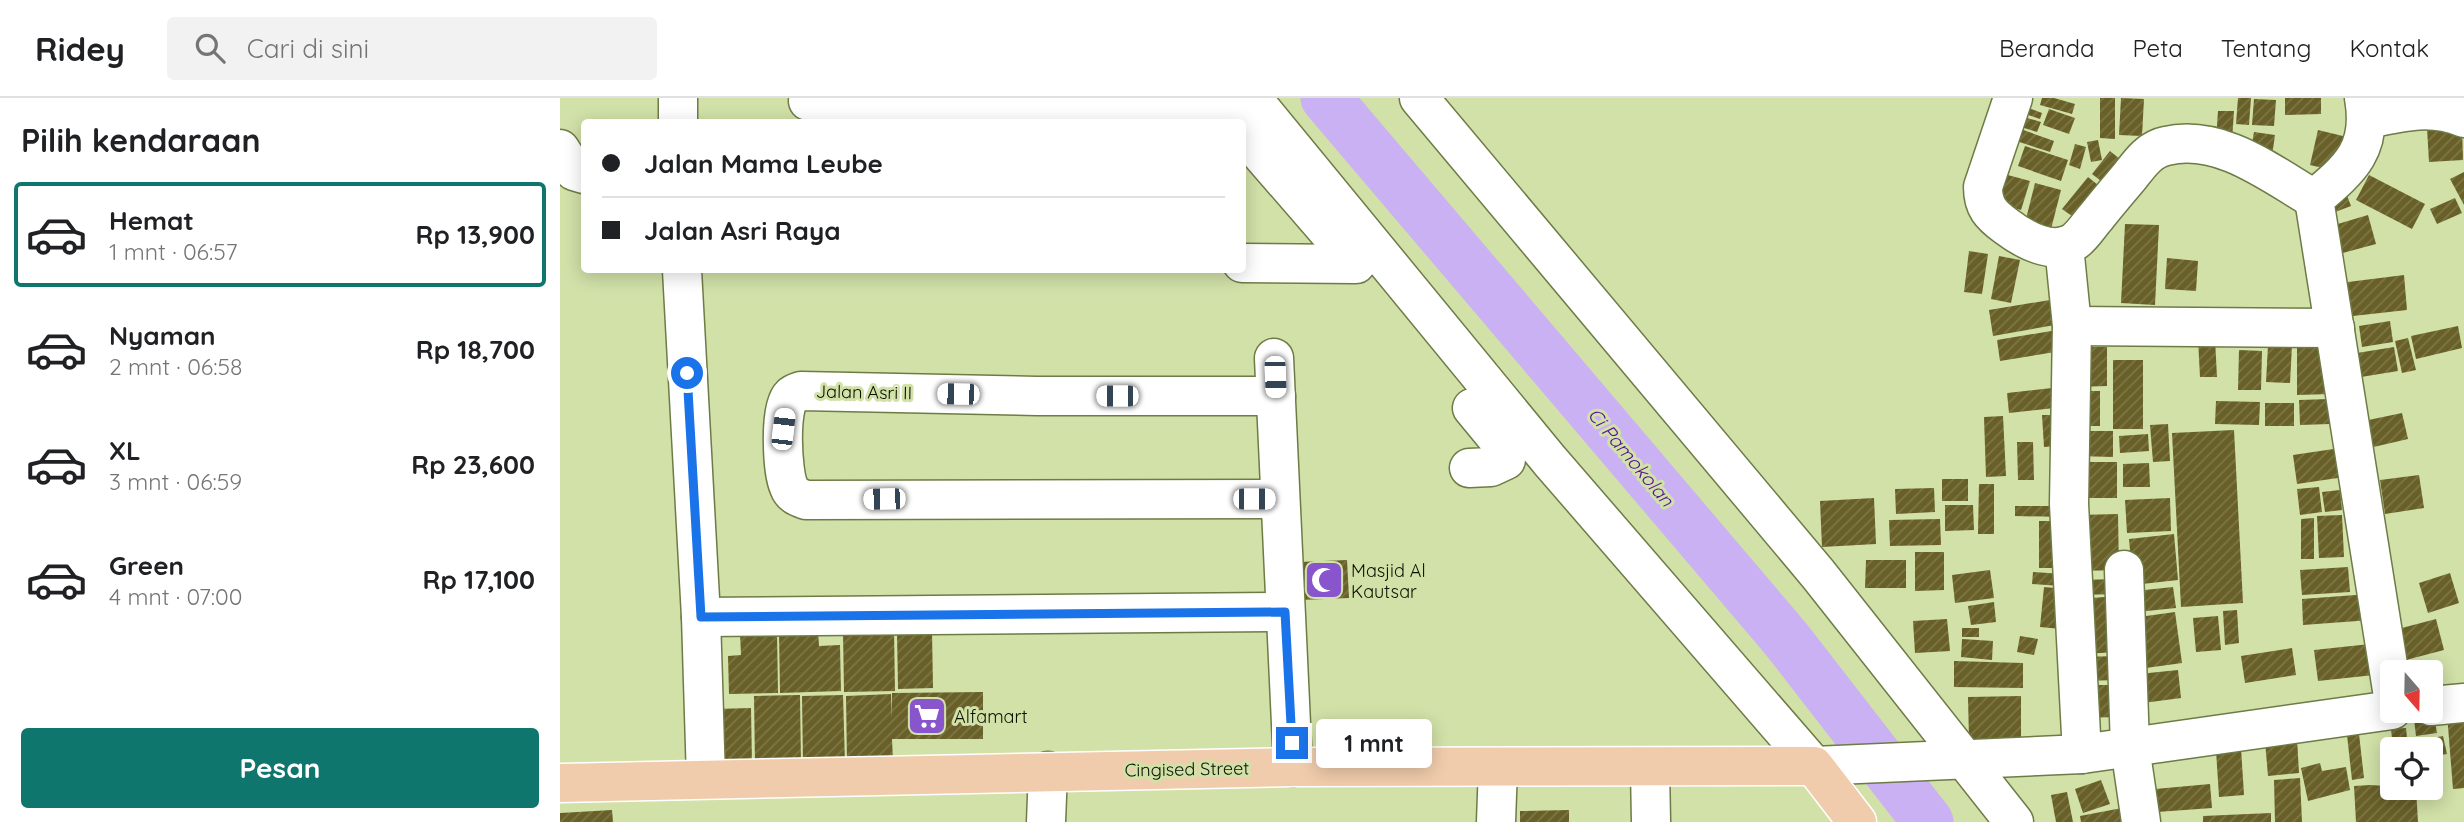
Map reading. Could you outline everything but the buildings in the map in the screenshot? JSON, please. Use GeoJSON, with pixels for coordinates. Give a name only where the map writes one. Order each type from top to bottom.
{"type":"FeatureCollection","features":[{"type":"Feature","properties":{"kind":"main road","name":"Cingised Street"},"geometry":{"type":"LineString","coordinates":[[560,783],[1048,771],[1293,755],[1498,767],[1824,765]]}},
{"type":"Feature","properties":{"kind":"main road"},"geometry":{"type":"LineString","coordinates":[[1824,765],[1857,822]]}},
{"type":"Feature","properties":{"kind":"street"},"geometry":{"type":"LineString","coordinates":[[678,98],[678,119]]}},
{"type":"Feature","properties":{"kind":"street"},"geometry":{"type":"LineString","coordinates":[[1419,98],[1818,574],[2014,822]]}},
{"type":"Feature","properties":{"kind":"street"},"geometry":{"type":"LineString","coordinates":[[2013,98],[1983,187],[1985,204],[1993,217],[2019,237],[2038,244],[2064,246],[2076,241],[2146,156],[2163,146],[2195,144],[2229,152],[2314,199]]}},
{"type":"Feature","properties":{"kind":"street"},"geometry":{"type":"LineString","coordinates":[[808,101],[891,115],[1234,112]]}},
{"type":"Feature","properties":{"kind":"street"},"geometry":{"type":"LineString","coordinates":[[2314,199],[2332,184],[2360,150],[2365,139],[2366,109],[2446,111],[2464,118]]}},
{"type":"Feature","properties":{"kind":"street"},"geometry":{"type":"LineString","coordinates":[[1246,125],[1824,765],[2082,754],[2380,712]]}},
{"type":"Feature","properties":{"kind":"street"},"geometry":{"type":"LineString","coordinates":[[560,149],[574,171],[581,173]]}},
{"type":"Feature","properties":{"kind":"street"},"geometry":{"type":"LineString","coordinates":[[2314,199],[2387,660]]}},
{"type":"Feature","properties":{"kind":"street"},"geometry":{"type":"LineString","coordinates":[[2064,246],[2071,326],[2069,504],[2082,754]]}},
{"type":"Feature","properties":{"kind":"street"},"geometry":{"type":"LineString","coordinates":[[1246,263],[1364,254]]}},
{"type":"Feature","properties":{"kind":"street"},"geometry":{"type":"LineString","coordinates":[[682,273],[701,617],[706,779]]}},
{"type":"Feature","properties":{"kind":"street"},"geometry":{"type":"LineString","coordinates":[[1390,284],[1505,448],[1506,460],[1500,464],[1469,468]]}},
{"type":"Feature","properties":{"kind":"street"},"geometry":{"type":"LineString","coordinates":[[2071,326],[2335,328]]}},
{"type":"Feature","properties":{"kind":"street"},"geometry":{"type":"LineString","coordinates":[[1275,358],[1293,755]]}},
{"type":"Feature","properties":{"kind":"street","name":"Jalan Asri II"},"geometry":{"type":"LineString","coordinates":[[1276,396],[1037,396],[801,391],[791,396],[786,404],[783,456],[789,490],[806,500],[1280,499]]}},
{"type":"Feature","properties":{"kind":"street"},"geometry":{"type":"LineString","coordinates":[[2124,570],[2130,747],[2141,822]]}},
{"type":"Feature","properties":{"kind":"street"},"geometry":{"type":"LineString","coordinates":[[701,617],[1285,612]]}},
{"type":"Feature","properties":{"kind":"street"},"geometry":{"type":"LineString","coordinates":[[2443,705],[2464,703]]}},
{"type":"Feature","properties":{"kind":"street"},"geometry":{"type":"LineString","coordinates":[[1496,822],[1498,767]]}},
{"type":"Feature","properties":{"kind":"street"},"geometry":{"type":"LineString","coordinates":[[1650,768],[1651,822]]}},
{"type":"Feature","properties":{"kind":"street"},"geometry":{"type":"LineString","coordinates":[[1046,822],[1048,771]]}},
{"type":"Feature","properties":{"kind":"waterway","name":"Ci Pamokolan"},"geometry":{"type":"LineString","coordinates":[[1326,98],[1786,639],[1928,822]]}},
{"type":"Feature","properties":{"kind":"place","name":"Masjid Al Kautsar"},"geometry":{"type":"Point","coordinates":[1324,580]}},
{"type":"Feature","properties":{"kind":"place","name":"Alfamart"},"geometry":{"type":"Point","coordinates":[927,716]}},
{"type":"Feature","properties":{"kind":"route"},"geometry":{"type":"LineString","coordinates":[[687,373],[701,617],[1285,612],[1292,743]]}}]}
